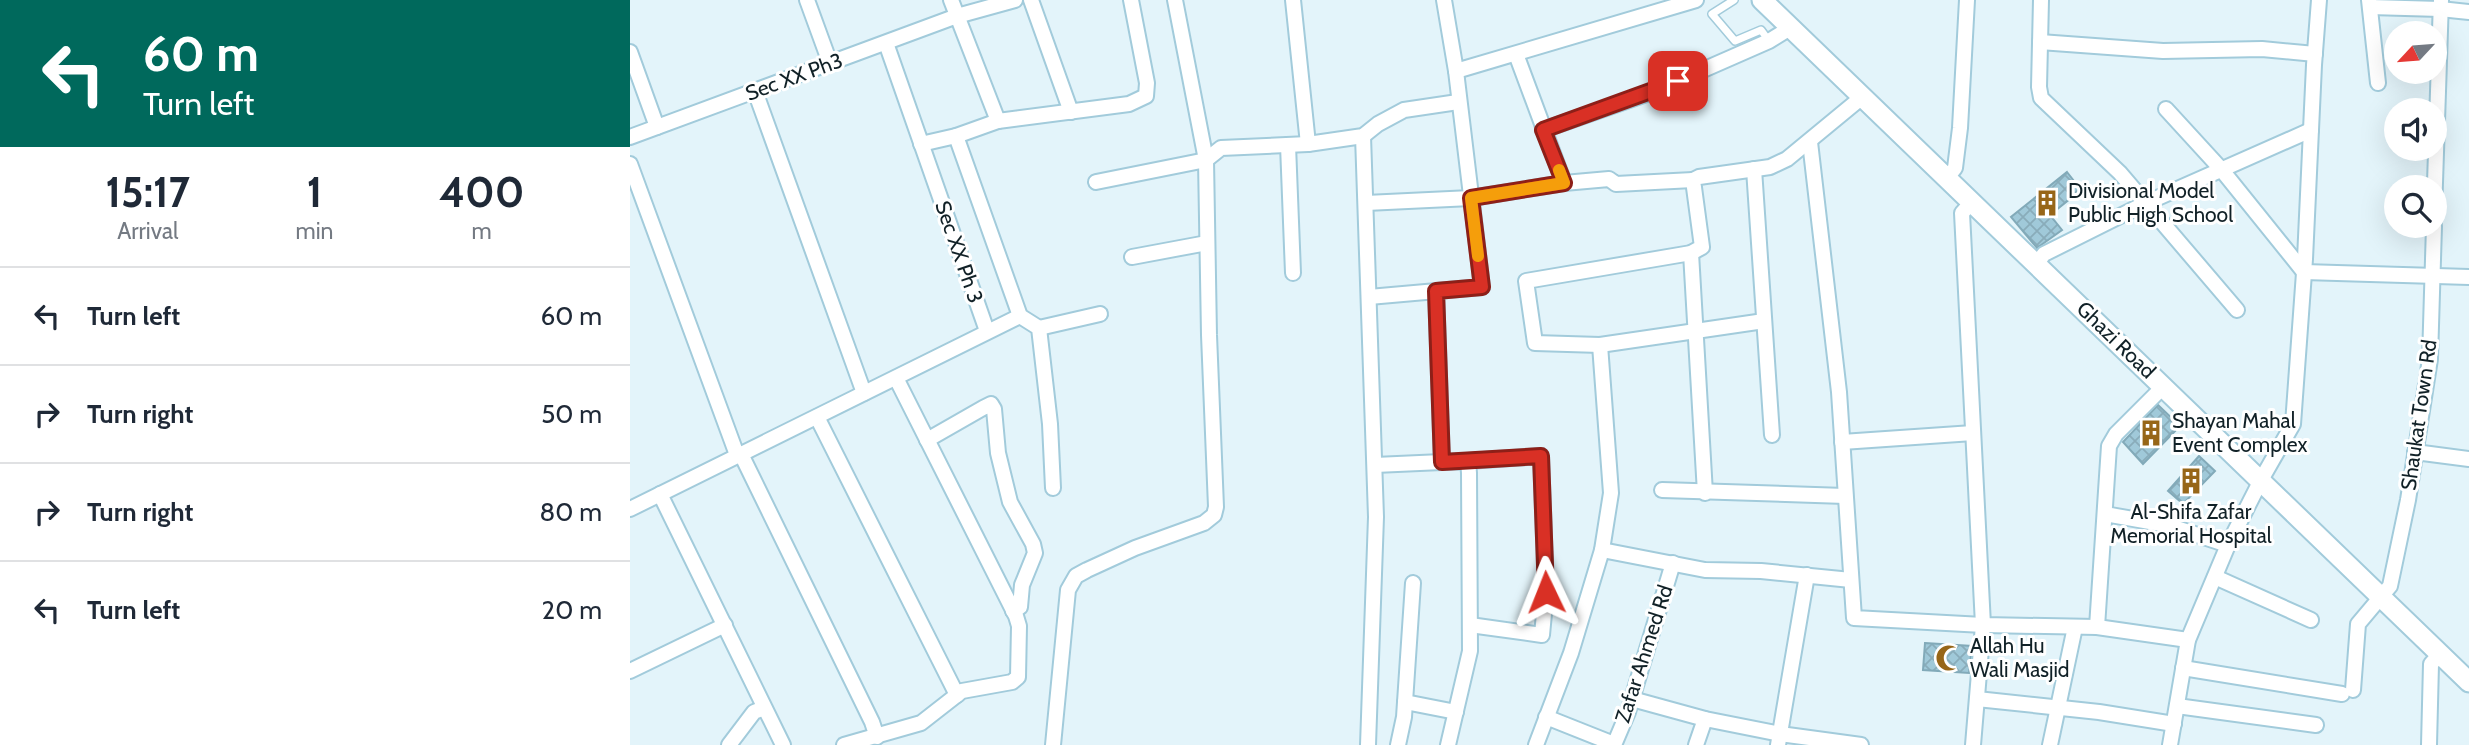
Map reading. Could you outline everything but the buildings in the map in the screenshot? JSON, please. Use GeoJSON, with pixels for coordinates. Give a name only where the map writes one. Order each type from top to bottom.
{"type":"FeatureCollection","features":[{"type":"Feature","properties":{"kind":"main road","name":"Ghazi Road"},"geometry":{"type":"LineString","coordinates":[[1762,0],[2469,682]]}},
{"type":"Feature","properties":{"kind":"street"},"geometry":{"type":"LineString","coordinates":[[807,0],[830,63]]}},
{"type":"Feature","properties":{"kind":"street"},"geometry":{"type":"LineString","coordinates":[[951,0],[998,121]]}},
{"type":"Feature","properties":{"kind":"street","name":"Sec XX Ph3"},"geometry":{"type":"LineString","coordinates":[[630,137],[957,16],[1015,0]]}},
{"type":"Feature","properties":{"kind":"street"},"geometry":{"type":"LineString","coordinates":[[1031,0],[1071,112]]}},
{"type":"Feature","properties":{"kind":"street"},"geometry":{"type":"LineString","coordinates":[[921,144],[956,136],[998,121],[1129,104],[1146,96],[1147,83],[1131,0]]}},
{"type":"Feature","properties":{"kind":"street"},"geometry":{"type":"LineString","coordinates":[[1053,745],[1068,590],[1076,576],[1135,548],[1204,523],[1214,515],[1217,491],[1209,335],[1206,160],[1175,0]]}},
{"type":"Feature","properties":{"kind":"street"},"geometry":{"type":"LineString","coordinates":[[1293,0],[1308,144]]}},
{"type":"Feature","properties":{"kind":"street"},"geometry":{"type":"LineString","coordinates":[[1369,297],[1482,287],[1456,71],[1444,0]]}},
{"type":"Feature","properties":{"kind":"street"},"geometry":{"type":"LineString","coordinates":[[1456,71],[1696,0]]}},
{"type":"Feature","properties":{"kind":"street"},"geometry":{"type":"LineString","coordinates":[[1947,178],[1955,168],[1961,128],[1967,0]]}},
{"type":"Feature","properties":{"kind":"street"},"geometry":{"type":"LineString","coordinates":[[2041,0],[2041,98],[2120,173],[2237,310]]}},
{"type":"Feature","properties":{"kind":"street"},"geometry":{"type":"LineString","coordinates":[[2170,745],[2188,640],[2228,545],[2293,425],[2319,0]]}},
{"type":"Feature","properties":{"kind":"street"},"geometry":{"type":"LineString","coordinates":[[2378,83],[2370,3],[2440,4],[2469,12]]}},
{"type":"Feature","properties":{"kind":"street"},"geometry":{"type":"LineString","coordinates":[[2435,175],[2440,4]]}},
{"type":"Feature","properties":{"kind":"street"},"geometry":{"type":"LineString","coordinates":[[1543,130],[1655,91],[1769,41],[1790,28]]}},
{"type":"Feature","properties":{"kind":"street"},"geometry":{"type":"LineString","coordinates":[[2040,41],[2132,49],[2186,51],[2262,48],[2315,54]]}},
{"type":"Feature","properties":{"kind":"street","name":"Sec XX Ph 3"},"geometry":{"type":"LineString","coordinates":[[630,509],[987,331],[886,43]]}},
{"type":"Feature","properties":{"kind":"street"},"geometry":{"type":"LineString","coordinates":[[630,52],[657,127]]}},
{"type":"Feature","properties":{"kind":"street"},"geometry":{"type":"LineString","coordinates":[[1516,54],[1564,183]]}},
{"type":"Feature","properties":{"kind":"street"},"geometry":{"type":"LineString","coordinates":[[755,91],[864,393]]}},
{"type":"Feature","properties":{"kind":"street"},"geometry":{"type":"LineString","coordinates":[[1366,203],[1471,198],[1564,183],[1609,179],[1616,184],[1693,180],[1770,167],[1787,159],[1810,142],[1861,98]]}},
{"type":"Feature","properties":{"kind":"street"},"geometry":{"type":"LineString","coordinates":[[1096,182],[1206,160],[1221,148],[1308,144],[1363,136],[1378,124],[1405,110],[1458,102]]}},
{"type":"Feature","properties":{"kind":"street"},"geometry":{"type":"LineString","coordinates":[[2166,108],[2221,169],[2304,272],[2469,277]]}},
{"type":"Feature","properties":{"kind":"street"},"geometry":{"type":"LineString","coordinates":[[2037,263],[2043,254],[2146,203],[2311,130]]}},
{"type":"Feature","properties":{"kind":"street"},"geometry":{"type":"LineString","coordinates":[[956,136],[1020,316],[1039,328],[1100,314]]}},
{"type":"Feature","properties":{"kind":"street"},"geometry":{"type":"LineString","coordinates":[[1363,136],[1377,517],[1368,745]]}},
{"type":"Feature","properties":{"kind":"street"},"geometry":{"type":"LineString","coordinates":[[1810,142],[1839,392],[1854,618],[1983,625],[2097,627],[2188,640]]}},
{"type":"Feature","properties":{"kind":"street"},"geometry":{"type":"LineString","coordinates":[[1288,145],[1293,273]]}},
{"type":"Feature","properties":{"kind":"street"},"geometry":{"type":"LineString","coordinates":[[630,164],[739,454],[877,737]]}},
{"type":"Feature","properties":{"kind":"street"},"geometry":{"type":"LineString","coordinates":[[1754,169],[1772,435]]}},
{"type":"Feature","properties":{"kind":"street"},"geometry":{"type":"LineString","coordinates":[[1693,180],[1702,247],[1691,253],[1526,281],[1535,343],[1600,345],[1764,321]]}},
{"type":"Feature","properties":{"kind":"street"},"geometry":{"type":"LineString","coordinates":[[1972,202],[1962,213],[1983,625],[1973,745]]}},
{"type":"Feature","properties":{"kind":"street","name":"Shaukat Town Rd"},"geometry":{"type":"LineString","coordinates":[[2183,668],[2347,692],[2358,624],[2390,586],[2430,359],[2434,238]]}},
{"type":"Feature","properties":{"kind":"street"},"geometry":{"type":"LineString","coordinates":[[1132,257],[1207,243]]}},
{"type":"Feature","properties":{"kind":"street"},"geometry":{"type":"LineString","coordinates":[[1691,253],[1706,492]]}},
{"type":"Feature","properties":{"kind":"street"},"geometry":{"type":"LineString","coordinates":[[1436,291],[1442,462]]}},
{"type":"Feature","properties":{"kind":"street"},"geometry":{"type":"LineString","coordinates":[[987,331],[1020,316]]}},
{"type":"Feature","properties":{"kind":"street"},"geometry":{"type":"LineString","coordinates":[[1039,328],[1050,424],[1053,488]]}},
{"type":"Feature","properties":{"kind":"street"},"geometry":{"type":"LineString","coordinates":[[1536,745],[1571,653],[1602,550],[1611,493],[1600,345]]}},
{"type":"Feature","properties":{"kind":"street"},"geometry":{"type":"LineString","coordinates":[[844,745],[921,723],[969,689],[1012,682],[1018,677],[1019,626],[1013,611],[896,378]]}},
{"type":"Feature","properties":{"kind":"street"},"geometry":{"type":"LineString","coordinates":[[2097,627],[2109,446],[2116,434],[2164,386]]}},
{"type":"Feature","properties":{"kind":"street"},"geometry":{"type":"LineString","coordinates":[[927,440],[992,404],[998,453],[1010,502],[1033,544],[1035,553],[1022,585],[1020,607],[1013,611]]}},
{"type":"Feature","properties":{"kind":"street"},"geometry":{"type":"LineString","coordinates":[[817,417],[957,695]]}},
{"type":"Feature","properties":{"kind":"street"},"geometry":{"type":"LineString","coordinates":[[1842,442],[1973,433]]}},
{"type":"Feature","properties":{"kind":"street"},"geometry":{"type":"LineString","coordinates":[[2415,452],[2469,459]]}},
{"type":"Feature","properties":{"kind":"street"},"geometry":{"type":"LineString","coordinates":[[1375,465],[1541,456],[1546,592],[1542,635],[1470,625]]}},
{"type":"Feature","properties":{"kind":"street"},"geometry":{"type":"LineString","coordinates":[[1448,745],[1470,651],[1468,461]]}},
{"type":"Feature","properties":{"kind":"street"},"geometry":{"type":"LineString","coordinates":[[1662,490],[1846,496]]}},
{"type":"Feature","properties":{"kind":"street"},"geometry":{"type":"LineString","coordinates":[[660,494],[783,745]]}},
{"type":"Feature","properties":{"kind":"street"},"geometry":{"type":"LineString","coordinates":[[2105,514],[2167,525],[2228,545]]}},
{"type":"Feature","properties":{"kind":"street"},"geometry":{"type":"LineString","coordinates":[[1602,550],[1705,569],[1852,580]]}},
{"type":"Feature","properties":{"kind":"street","name":"Zafar Ahmed Rd"},"geometry":{"type":"LineString","coordinates":[[1614,744],[1632,699],[1673,564]]}},
{"type":"Feature","properties":{"kind":"street"},"geometry":{"type":"LineString","coordinates":[[1779,739],[1807,575]]}},
{"type":"Feature","properties":{"kind":"street"},"geometry":{"type":"LineString","coordinates":[[2215,577],[2311,620]]}},
{"type":"Feature","properties":{"kind":"street"},"geometry":{"type":"LineString","coordinates":[[1398,745],[1405,702],[1413,583]]}},
{"type":"Feature","properties":{"kind":"street"},"geometry":{"type":"LineString","coordinates":[[630,671],[725,625]]}},
{"type":"Feature","properties":{"kind":"street"},"geometry":{"type":"LineString","coordinates":[[2050,745],[2075,627]]}},
{"type":"Feature","properties":{"kind":"street"},"geometry":{"type":"LineString","coordinates":[[2429,745],[2431,664],[2440,654]]}},
{"type":"Feature","properties":{"kind":"street"},"geometry":{"type":"LineString","coordinates":[[1632,699],[1779,739],[1861,745]]}},
{"type":"Feature","properties":{"kind":"street"},"geometry":{"type":"LineString","coordinates":[[1977,699],[2174,724]]}},
{"type":"Feature","properties":{"kind":"street"},"geometry":{"type":"LineString","coordinates":[[1405,702],[1457,712]]}},
{"type":"Feature","properties":{"kind":"street"},"geometry":{"type":"LineString","coordinates":[[2177,706],[2316,725]]}},
{"type":"Feature","properties":{"kind":"street"},"geometry":{"type":"LineString","coordinates":[[729,745],[754,712],[764,708]]}},
{"type":"Feature","properties":{"kind":"street"},"geometry":{"type":"LineString","coordinates":[[1546,718],[1614,744]]}},
{"type":"Feature","properties":{"kind":"street"},"geometry":{"type":"LineString","coordinates":[[1696,745],[1705,719]]}},
{"type":"Feature","properties":{"kind":"lane"},"geometry":{"type":"LineString","coordinates":[[1734,0],[1712,14],[1735,41],[1761,30],[1769,41]]}},
{"type":"Feature","properties":{"kind":"slow traffic"},"geometry":{"type":"LineString","coordinates":[[1478,256],[1471,198],[1564,183],[1559,170]]}},
{"type":"Feature","properties":{"kind":"place","name":"Divisional Model Public High School"},"geometry":{"type":"Point","coordinates":[2047,203]}},
{"type":"Feature","properties":{"kind":"place","name":"Shayan Mahal Event Complex"},"geometry":{"type":"Point","coordinates":[2151,433]}},
{"type":"Feature","properties":{"kind":"place","name":"Al-Shifa Zafar Memorial Hospital"},"geometry":{"type":"Point","coordinates":[2191,481]}},
{"type":"Feature","properties":{"kind":"place","name":"Allah Hu Wali Masjid"},"geometry":{"type":"Point","coordinates":[1949,658]}},
{"type":"Feature","properties":{"kind":"route"},"geometry":{"type":"LineString","coordinates":[[1546,592],[1541,456],[1442,462],[1436,291],[1482,287],[1471,198],[1564,183],[1543,130],[1678,81]]}}]}
